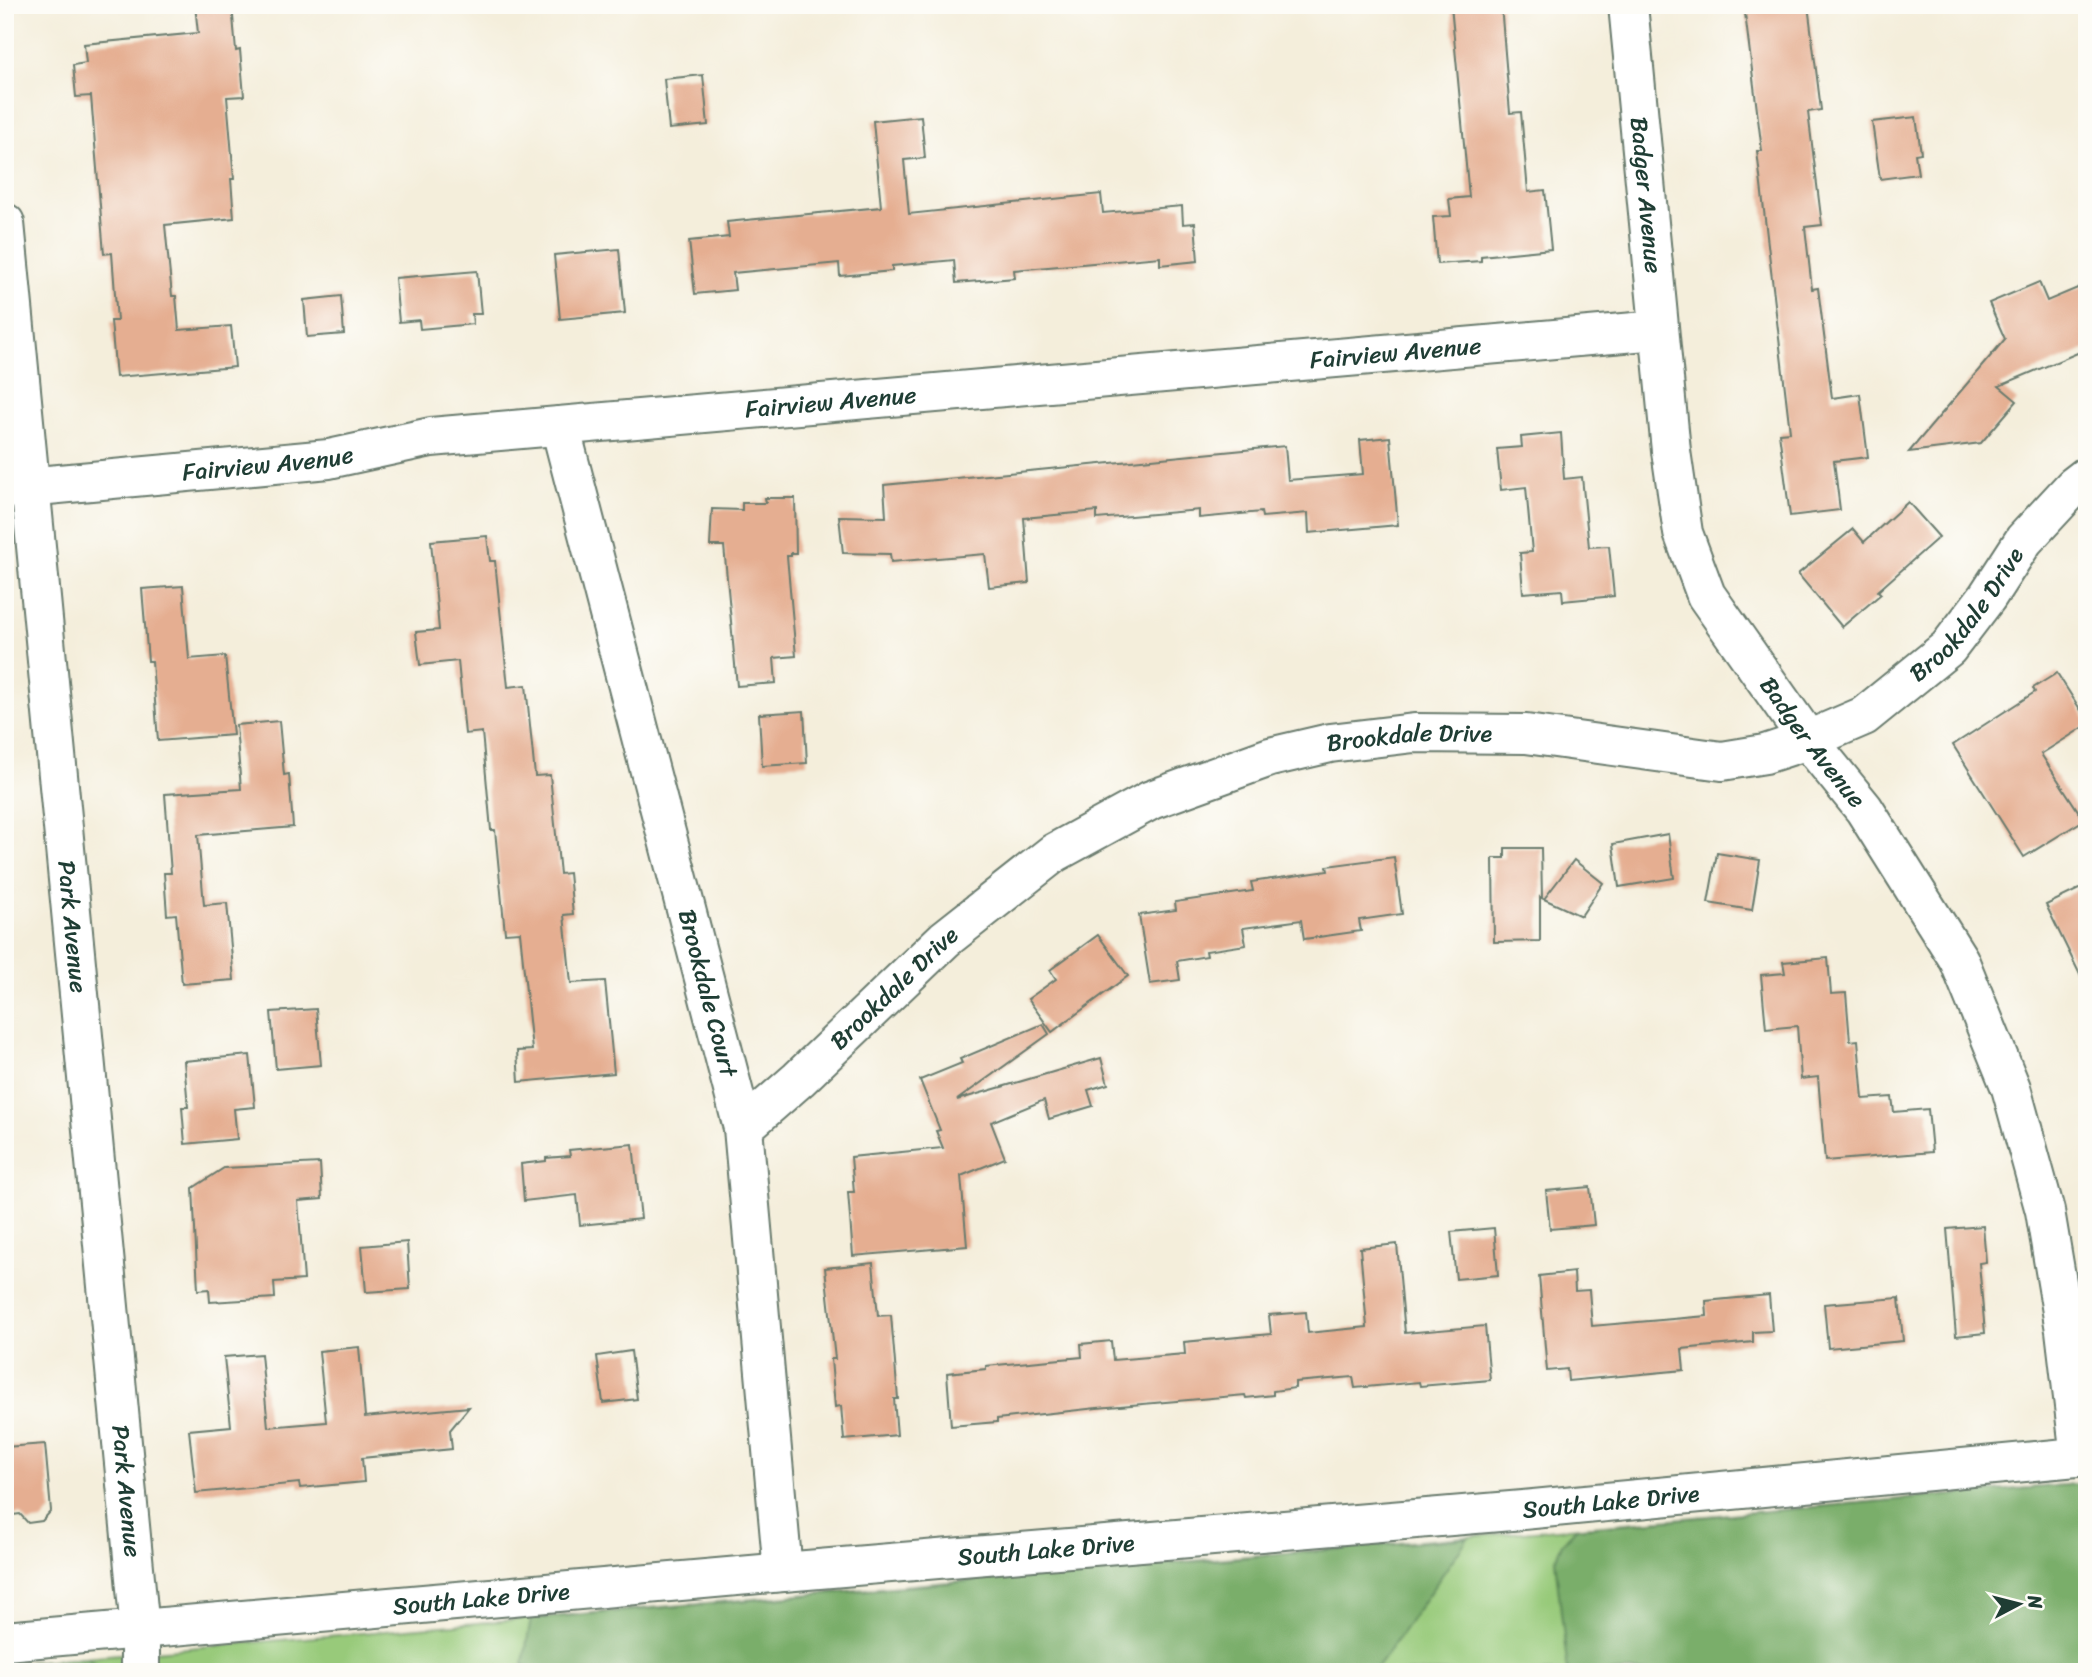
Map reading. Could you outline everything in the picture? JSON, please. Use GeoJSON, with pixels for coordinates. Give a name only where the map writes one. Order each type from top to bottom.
{"type":"FeatureCollection","features":[{"type":"Feature","properties":{"kind":"street","name":"Badger Avenue"},"geometry":{"type":"LineString","coordinates":[[1628,5],[1658,330],[1683,533],[1706,595],[1808,740],[1864,809],[1959,960],[2011,1088],[2045,1212],[2083,1457]]}},
{"type":"Feature","properties":{"kind":"street","name":"Park Avenue"},"geometry":{"type":"LineString","coordinates":[[5,223],[18,488],[140,1630],[140,1672]]}},
{"type":"Feature","properties":{"kind":"street","name":"Fairview Avenue"},"geometry":{"type":"LineString","coordinates":[[18,488],[329,459],[430,437],[1658,330]]}},
{"type":"Feature","properties":{"kind":"street","name":"Brookdale Court"},"geometry":{"type":"LineString","coordinates":[[560,426],[743,1128],[783,1572]]}},
{"type":"Feature","properties":{"kind":"street","name":"Brookdale Drive"},"geometry":{"type":"LineString","coordinates":[[743,1128],[956,931],[1054,853],[1151,800],[1270,757],[1330,743],[1414,733],[1526,734],[1722,761],[1765,754],[1808,740],[1864,716],[1948,648],[1987,597],[2024,540],[2074,486],[2087,476]]}},
{"type":"Feature","properties":{"kind":"street","name":"South Lake Drive"},"geometry":{"type":"LineString","coordinates":[[5,1641],[1509,1511],[2083,1457]]}},
{"type":"Feature","properties":{"kind":"green space"},"geometry":{"type":"Polygon","coordinates":[[[2087,1483],[2087,1672],[5,1672],[5,1664],[2087,1483]]]}},
{"type":"Feature","properties":{"kind":"green space"},"geometry":{"type":"Polygon","coordinates":[[[2087,1483],[2087,1672],[1568,1672],[1555,1560],[1562,1543],[1576,1528],[2087,1483]]]}},
{"type":"Feature","properties":{"kind":"green space"},"geometry":{"type":"Polygon","coordinates":[[[1468,1538],[1374,1672],[533,1672],[523,1664],[531,1619],[1468,1538]]]}},
{"type":"Feature","properties":{"kind":"green space"},"geometry":{"type":"Polygon","coordinates":[[[87,1657],[105,1672],[5,1672],[5,1664],[87,1657]]]}},
{"type":"Feature","properties":{"kind":"building"},"geometry":{"type":"Polygon","coordinates":[[[195,5],[232,5],[244,96],[227,97],[234,179],[231,179],[234,218],[165,225],[172,296],[176,296],[179,330],[231,326],[235,367],[116,377],[111,321],[117,321],[112,253],[104,254],[91,96],[76,97],[73,65],[86,63],[84,44],[198,33],[195,5]]]}},
{"type":"Feature","properties":{"kind":"building"},"geometry":{"type":"Polygon","coordinates":[[[1451,5],[1501,5],[1510,113],[1521,112],[1528,192],[1545,190],[1551,249],[1481,256],[1481,261],[1437,264],[1433,217],[1451,216],[1449,199],[1469,197],[1451,5]]]}},
{"type":"Feature","properties":{"kind":"building"},"geometry":{"type":"Polygon","coordinates":[[[1744,5],[1808,5],[1821,110],[1808,112],[1822,225],[1805,227],[1812,289],[1818,288],[1832,398],[1860,394],[1868,457],[1834,461],[1840,510],[1790,516],[1779,433],[1790,432],[1757,151],[1762,151],[1744,5]]]}},
{"type":"Feature","properties":{"kind":"building"},"geometry":{"type":"Polygon","coordinates":[[[703,75],[708,125],[669,129],[664,79],[703,75]]]}},
{"type":"Feature","properties":{"kind":"building"},"geometry":{"type":"Polygon","coordinates":[[[921,116],[925,158],[904,160],[909,214],[1101,194],[1103,213],[1182,206],[1183,224],[1195,223],[1198,261],[1160,265],[1160,257],[1014,270],[1015,278],[956,283],[954,260],[892,266],[892,271],[840,276],[839,263],[733,273],[735,290],[695,294],[689,241],[729,237],[727,222],[881,207],[873,121],[921,116]]]}},
{"type":"Feature","properties":{"kind":"building"},"geometry":{"type":"Polygon","coordinates":[[[1916,117],[1921,153],[1915,154],[1918,174],[1880,179],[1872,122],[1916,117]]]}},
{"type":"Feature","properties":{"kind":"building"},"geometry":{"type":"Polygon","coordinates":[[[619,249],[625,313],[560,319],[554,255],[619,249]]]}},
{"type":"Feature","properties":{"kind":"building"},"geometry":{"type":"Polygon","coordinates":[[[477,271],[481,314],[472,314],[473,324],[420,329],[419,320],[399,322],[395,278],[477,271]]]}},
{"type":"Feature","properties":{"kind":"building"},"geometry":{"type":"Polygon","coordinates":[[[2039,282],[2047,301],[2087,284],[2087,349],[1999,386],[2017,401],[1981,443],[1909,452],[2005,339],[1989,303],[2039,282]]]}},
{"type":"Feature","properties":{"kind":"building"},"geometry":{"type":"Polygon","coordinates":[[[341,296],[344,334],[307,337],[304,300],[341,296]]]}},
{"type":"Feature","properties":{"kind":"building"},"geometry":{"type":"Polygon","coordinates":[[[1561,433],[1564,479],[1582,477],[1589,547],[1609,546],[1614,596],[1563,601],[1562,590],[1523,593],[1520,553],[1532,552],[1526,487],[1501,490],[1497,449],[1522,447],[1521,437],[1561,433]]]}},
{"type":"Feature","properties":{"kind":"building"},"geometry":{"type":"Polygon","coordinates":[[[1390,437],[1398,525],[1309,533],[1308,513],[1262,517],[1261,512],[1199,518],[1199,510],[1097,519],[1097,511],[1024,518],[1029,583],[989,587],[985,554],[891,562],[890,554],[843,553],[839,516],[886,517],[884,485],[1285,446],[1288,480],[1363,474],[1360,440],[1390,437]]]}},
{"type":"Feature","properties":{"kind":"building"},"geometry":{"type":"Polygon","coordinates":[[[765,498],[795,498],[796,553],[787,556],[796,656],[774,658],[776,683],[737,686],[724,546],[710,546],[712,509],[742,510],[742,503],[766,503],[765,498]]]}},
{"type":"Feature","properties":{"kind":"building"},"geometry":{"type":"Polygon","coordinates":[[[1908,502],[1939,537],[1878,591],[1881,594],[1842,627],[1798,574],[1853,529],[1864,542],[1908,502]]]}},
{"type":"Feature","properties":{"kind":"building"},"geometry":{"type":"Polygon","coordinates":[[[487,536],[490,561],[495,561],[508,687],[526,685],[535,776],[550,775],[560,874],[569,873],[573,914],[564,915],[571,983],[605,981],[614,1073],[519,1082],[517,1051],[532,1050],[520,932],[505,933],[495,830],[491,830],[482,732],[465,734],[458,661],[420,665],[416,632],[439,630],[431,541],[487,536]]]}},
{"type":"Feature","properties":{"kind":"building"},"geometry":{"type":"Polygon","coordinates":[[[183,586],[189,659],[225,656],[233,735],[158,741],[152,661],[148,661],[142,589],[183,586]]]}},
{"type":"Feature","properties":{"kind":"building"},"geometry":{"type":"Polygon","coordinates":[[[2057,673],[2087,720],[2087,725],[2041,754],[2084,820],[2024,857],[1953,745],[2035,692],[2033,688],[2057,673]]]}},
{"type":"Feature","properties":{"kind":"building"},"geometry":{"type":"Polygon","coordinates":[[[804,711],[807,763],[762,766],[759,714],[804,711]]]}},
{"type":"Feature","properties":{"kind":"building"},"geometry":{"type":"Polygon","coordinates":[[[279,721],[284,775],[289,774],[293,827],[198,835],[204,905],[227,903],[234,980],[182,984],[176,914],[167,915],[164,873],[171,873],[165,794],[241,789],[236,725],[279,721]]]}},
{"type":"Feature","properties":{"kind":"building"},"geometry":{"type":"Polygon","coordinates":[[[1668,834],[1674,878],[1619,887],[1613,844],[1668,834]]]}},
{"type":"Feature","properties":{"kind":"building"},"geometry":{"type":"Polygon","coordinates":[[[1505,848],[1541,848],[1540,941],[1494,942],[1493,858],[1505,858],[1505,848]]]}},
{"type":"Feature","properties":{"kind":"building"},"geometry":{"type":"Polygon","coordinates":[[[1717,853],[1760,860],[1752,910],[1708,903],[1717,853]]]}},
{"type":"Feature","properties":{"kind":"building"},"geometry":{"type":"Polygon","coordinates":[[[1394,857],[1402,914],[1359,920],[1361,931],[1304,939],[1301,920],[1243,928],[1246,945],[1206,951],[1207,956],[1177,961],[1180,980],[1150,984],[1139,915],[1176,910],[1175,902],[1253,891],[1251,882],[1328,871],[1327,866],[1394,857]]]}},
{"type":"Feature","properties":{"kind":"building"},"geometry":{"type":"Polygon","coordinates":[[[1574,860],[1603,883],[1581,916],[1544,899],[1574,860]]]}},
{"type":"Feature","properties":{"kind":"building"},"geometry":{"type":"Polygon","coordinates":[[[2087,885],[2087,989],[2046,905],[2087,885]]]}},
{"type":"Feature","properties":{"kind":"building"},"geometry":{"type":"Polygon","coordinates":[[[1098,935],[1128,976],[1052,1032],[1028,999],[1056,979],[1050,970],[1098,935]]]}},
{"type":"Feature","properties":{"kind":"building"},"geometry":{"type":"Polygon","coordinates":[[[1828,958],[1831,994],[1846,993],[1850,1041],[1858,1040],[1863,1099],[1892,1097],[1894,1112],[1928,1109],[1932,1152],[1825,1161],[1818,1077],[1801,1079],[1797,1026],[1766,1029],[1761,975],[1785,973],[1783,962],[1828,958]]]}},
{"type":"Feature","properties":{"kind":"building"},"geometry":{"type":"Polygon","coordinates":[[[316,1009],[321,1065],[276,1069],[271,1012],[316,1009]]]}},
{"type":"Feature","properties":{"kind":"building"},"geometry":{"type":"Polygon","coordinates":[[[1043,1024],[1049,1034],[957,1100],[1101,1058],[1108,1084],[1088,1090],[1093,1106],[1049,1119],[1044,1100],[991,1122],[1005,1158],[961,1176],[967,1246],[853,1256],[848,1192],[854,1192],[851,1157],[943,1148],[936,1131],[940,1130],[920,1080],[962,1063],[960,1059],[1043,1024]]]}},
{"type":"Feature","properties":{"kind":"building"},"geometry":{"type":"Polygon","coordinates":[[[250,1055],[255,1107],[234,1109],[237,1139],[185,1144],[182,1107],[188,1107],[184,1061],[250,1055]]]}},
{"type":"Feature","properties":{"kind":"building"},"geometry":{"type":"Polygon","coordinates":[[[633,1144],[641,1219],[580,1225],[577,1195],[524,1201],[521,1164],[570,1156],[569,1150],[633,1144]]]}},
{"type":"Feature","properties":{"kind":"building"},"geometry":{"type":"Polygon","coordinates":[[[320,1163],[322,1199],[298,1201],[304,1280],[274,1282],[275,1298],[210,1302],[209,1289],[198,1290],[193,1188],[224,1168],[320,1163]]]}},
{"type":"Feature","properties":{"kind":"building"},"geometry":{"type":"Polygon","coordinates":[[[1590,1187],[1594,1225],[1550,1229],[1546,1191],[1590,1187]]]}},
{"type":"Feature","properties":{"kind":"building"},"geometry":{"type":"Polygon","coordinates":[[[1983,1226],[1986,1262],[1979,1263],[1985,1333],[1956,1336],[1947,1229],[1983,1226]]]}},
{"type":"Feature","properties":{"kind":"building"},"geometry":{"type":"Polygon","coordinates":[[[1494,1228],[1498,1275],[1456,1279],[1451,1232],[1494,1228]]]}},
{"type":"Feature","properties":{"kind":"building"},"geometry":{"type":"Polygon","coordinates":[[[407,1242],[410,1289],[366,1292],[362,1246],[407,1242]]]}},
{"type":"Feature","properties":{"kind":"building"},"geometry":{"type":"Polygon","coordinates":[[[1397,1244],[1405,1333],[1485,1326],[1490,1380],[1420,1386],[1419,1382],[1355,1388],[1353,1377],[1295,1382],[1295,1388],[1273,1391],[1273,1395],[1097,1408],[951,1426],[947,1373],[986,1369],[986,1366],[1082,1357],[1081,1344],[1111,1341],[1113,1360],[1185,1354],[1184,1342],[1271,1334],[1269,1315],[1306,1312],[1308,1333],[1367,1327],[1360,1248],[1397,1244]]]}},
{"type":"Feature","properties":{"kind":"building"},"geometry":{"type":"Polygon","coordinates":[[[873,1263],[878,1316],[891,1315],[898,1399],[894,1399],[897,1435],[844,1440],[841,1406],[835,1407],[831,1359],[835,1359],[825,1268],[873,1263]]]}},
{"type":"Feature","properties":{"kind":"building"},"geometry":{"type":"Polygon","coordinates":[[[1574,1272],[1575,1291],[1589,1290],[1592,1326],[1707,1316],[1706,1301],[1769,1295],[1772,1331],[1753,1332],[1753,1342],[1682,1349],[1684,1370],[1568,1381],[1567,1369],[1547,1371],[1539,1276],[1574,1272]]]}},
{"type":"Feature","properties":{"kind":"building"},"geometry":{"type":"Polygon","coordinates":[[[1899,1298],[1903,1341],[1828,1348],[1824,1304],[1899,1298]]]}},
{"type":"Feature","properties":{"kind":"building"},"geometry":{"type":"Polygon","coordinates":[[[359,1347],[365,1417],[469,1407],[450,1430],[452,1449],[362,1458],[364,1482],[300,1488],[299,1483],[196,1493],[189,1430],[231,1426],[224,1357],[261,1354],[268,1427],[326,1422],[319,1351],[359,1347]]]}},
{"type":"Feature","properties":{"kind":"building"},"geometry":{"type":"Polygon","coordinates":[[[631,1351],[637,1399],[603,1403],[597,1356],[631,1351]]]}},
{"type":"Feature","properties":{"kind":"building"},"geometry":{"type":"Polygon","coordinates":[[[45,1444],[51,1511],[42,1521],[28,1523],[20,1514],[5,1516],[5,1447],[45,1444]]]}}]}
